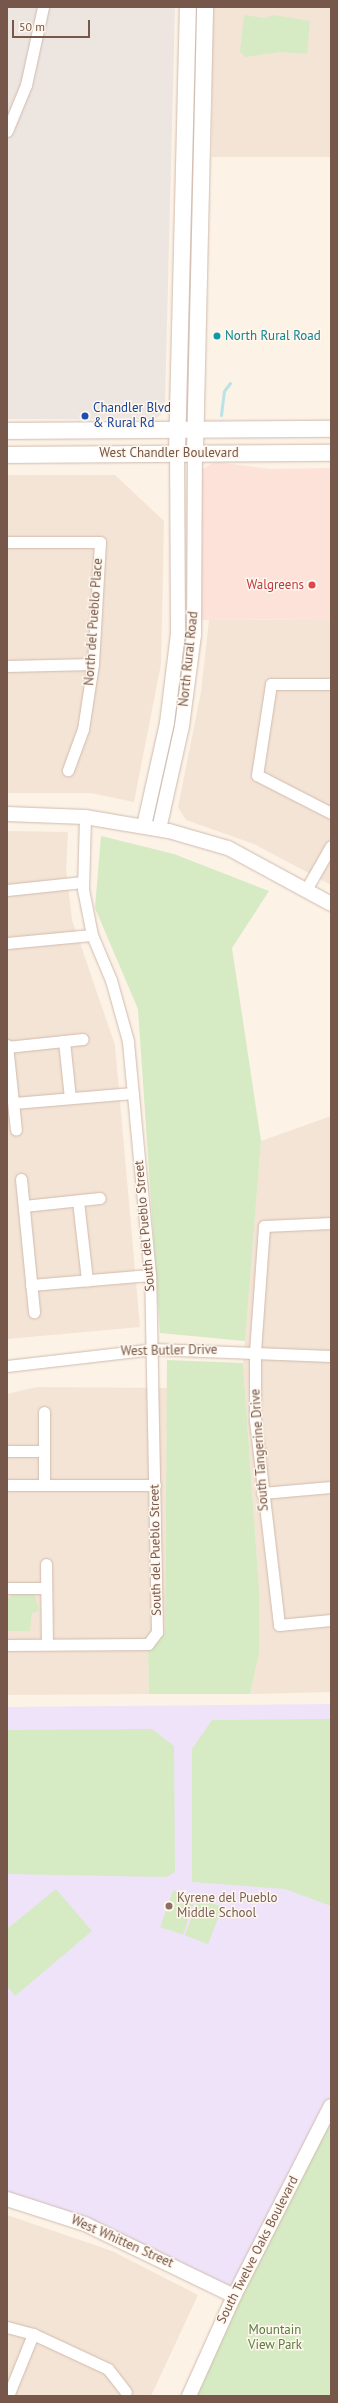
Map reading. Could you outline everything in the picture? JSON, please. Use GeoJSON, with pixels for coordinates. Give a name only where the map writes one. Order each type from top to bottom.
{"type":"FeatureCollection","features":[{"type":"Feature","properties":{"kind":"main road","name":"North Rural Road"},"geometry":{"type":"LineString","coordinates":[[177,453],[188,7]]}},
{"type":"Feature","properties":{"kind":"main road","name":"North Rural Road"},"geometry":{"type":"LineString","coordinates":[[195,453],[205,7]]}},
{"type":"Feature","properties":{"kind":"main road","name":"West Chandler Boulevard"},"geometry":{"type":"LineString","coordinates":[[7,431],[331,429]]}},
{"type":"Feature","properties":{"kind":"main road","name":"West Chandler Boulevard"},"geometry":{"type":"LineString","coordinates":[[7,455],[331,453]]}},
{"type":"Feature","properties":{"kind":"street"},"geometry":{"type":"LineString","coordinates":[[7,132],[26,85],[43,7]]}},
{"type":"Feature","properties":{"kind":"street","name":"North Rural Road"},"geometry":{"type":"LineString","coordinates":[[144,826],[174,674],[179,599],[177,453]]}},
{"type":"Feature","properties":{"kind":"street","name":"North Rural Road"},"geometry":{"type":"LineString","coordinates":[[159,829],[182,726],[195,600],[195,453]]}},
{"type":"Feature","properties":{"kind":"street","name":"North del Pueblo Place"},"geometry":{"type":"LineString","coordinates":[[7,542],[100,542],[93,664],[83,729],[68,770]]}},
{"type":"Feature","properties":{"kind":"street"},"geometry":{"type":"LineString","coordinates":[[179,599],[195,600]]}},
{"type":"Feature","properties":{"kind":"street"},"geometry":{"type":"LineString","coordinates":[[7,666],[93,664]]}},
{"type":"Feature","properties":{"kind":"street"},"geometry":{"type":"LineString","coordinates":[[331,684],[271,684],[257,775],[331,813]]}},
{"type":"Feature","properties":{"kind":"street"},"geometry":{"type":"LineString","coordinates":[[7,814],[85,817],[144,826],[228,848],[307,888],[331,904]]}},
{"type":"Feature","properties":{"kind":"street","name":"South del Pueblo Street"},"geometry":{"type":"LineString","coordinates":[[47,1644],[153,1641],[157,1632],[153,1349],[150,1275],[133,1093],[123,1019],[92,935],[83,882],[85,817]]}},
{"type":"Feature","properties":{"kind":"street"},"geometry":{"type":"LineString","coordinates":[[307,888],[331,846]]}},
{"type":"Feature","properties":{"kind":"street"},"geometry":{"type":"LineString","coordinates":[[7,890],[83,882]]}},
{"type":"Feature","properties":{"kind":"street"},"geometry":{"type":"LineString","coordinates":[[7,944],[92,935]]}},
{"type":"Feature","properties":{"kind":"street"},"geometry":{"type":"LineString","coordinates":[[16,1130],[7,1046],[83,1039]]}},
{"type":"Feature","properties":{"kind":"street"},"geometry":{"type":"LineString","coordinates":[[64,1041],[70,1098]]}},
{"type":"Feature","properties":{"kind":"street"},"geometry":{"type":"LineString","coordinates":[[14,1103],[133,1093]]}},
{"type":"Feature","properties":{"kind":"street"},"geometry":{"type":"LineString","coordinates":[[21,1179],[34,1312]]}},
{"type":"Feature","properties":{"kind":"street"},"geometry":{"type":"LineString","coordinates":[[24,1206],[100,1198]]}},
{"type":"Feature","properties":{"kind":"street"},"geometry":{"type":"LineString","coordinates":[[78,1201],[87,1280]]}},
{"type":"Feature","properties":{"kind":"street","name":"South Tangerine Drive"},"geometry":{"type":"LineString","coordinates":[[331,1223],[264,1226],[256,1352],[256,1420],[262,1493],[280,1625],[331,1620]]}},
{"type":"Feature","properties":{"kind":"street"},"geometry":{"type":"LineString","coordinates":[[31,1286],[150,1275]]}},
{"type":"Feature","properties":{"kind":"street","name":"West Butler Drive"},"geometry":{"type":"LineString","coordinates":[[7,1366],[153,1349],[331,1356]]}},
{"type":"Feature","properties":{"kind":"street"},"geometry":{"type":"LineString","coordinates":[[44,1412],[44,1485]]}},
{"type":"Feature","properties":{"kind":"street"},"geometry":{"type":"LineString","coordinates":[[7,1451],[44,1451]]}},
{"type":"Feature","properties":{"kind":"street"},"geometry":{"type":"LineString","coordinates":[[7,1485],[155,1485]]}},
{"type":"Feature","properties":{"kind":"street"},"geometry":{"type":"LineString","coordinates":[[262,1493],[331,1487]]}},
{"type":"Feature","properties":{"kind":"street"},"geometry":{"type":"LineString","coordinates":[[7,1644],[47,1644],[46,1564]]}},
{"type":"Feature","properties":{"kind":"street"},"geometry":{"type":"LineString","coordinates":[[7,1588],[46,1588]]}},
{"type":"Feature","properties":{"kind":"street","name":"South Twelve Oaks Boulevard"},"geometry":{"type":"LineString","coordinates":[[189,2396],[234,2296],[331,2106]]}},
{"type":"Feature","properties":{"kind":"street","name":"West Whitten Street"},"geometry":{"type":"LineString","coordinates":[[7,2199],[85,2224],[234,2296]]}},
{"type":"Feature","properties":{"kind":"street"},"geometry":{"type":"LineString","coordinates":[[7,2327],[33,2334],[108,2369],[126,2392]]}},
{"type":"Feature","properties":{"kind":"street"},"geometry":{"type":"LineString","coordinates":[[8,2396],[33,2334]]}},
{"type":"Feature","properties":{"kind":"shaded area"},"geometry":{"type":"Polygon","coordinates":[[[7,7],[175,7],[165,402],[161,415],[154,419],[7,419],[7,7]]]}},
{"type":"Feature","properties":{"kind":"shaded area"},"geometry":{"type":"Polygon","coordinates":[[[212,7],[331,7],[331,157],[212,157],[212,7]]]}},
{"type":"Feature","properties":{"kind":"shaded area"},"geometry":{"type":"Polygon","coordinates":[[[215,462],[269,469],[331,468],[331,619],[200,620],[201,470],[215,462]]]}},
{"type":"Feature","properties":{"kind":"shaded area"},"geometry":{"type":"Polygon","coordinates":[[[7,475],[115,475],[164,521],[161,664],[134,802],[91,793],[7,793],[7,475]]]}},
{"type":"Feature","properties":{"kind":"shaded area"},"geometry":{"type":"Polygon","coordinates":[[[331,619],[331,885],[254,844],[186,820],[178,807],[201,692],[209,620],[331,619]]]}},
{"type":"Feature","properties":{"kind":"shaded area"},"geometry":{"type":"Polygon","coordinates":[[[7,831],[68,832],[66,869],[72,920],[115,1045],[140,1327],[7,1339],[7,831]]]}},
{"type":"Feature","properties":{"kind":"shaded area"},"geometry":{"type":"Polygon","coordinates":[[[331,1116],[331,1692],[250,1694],[259,1654],[259,1589],[243,1363],[261,1141],[331,1116]]]}},
{"type":"Feature","properties":{"kind":"shaded area"},"geometry":{"type":"Polygon","coordinates":[[[37,1387],[167,1388],[165,1632],[148,1651],[149,1694],[7,1695],[7,1394],[37,1387]]]}},
{"type":"Feature","properties":{"kind":"shaded area","name":"Kyrene del Pueblo Middle School"},"geometry":{"type":"Polygon","coordinates":[[[331,1704],[331,2106],[234,2296],[138,2247],[7,2199],[7,1707],[331,1704]]]}},
{"type":"Feature","properties":{"kind":"shaded area"},"geometry":{"type":"Polygon","coordinates":[[[7,2215],[112,2251],[198,2295],[151,2396],[7,2396],[7,2215]]]}},
{"type":"Feature","properties":{"kind":"green space"},"geometry":{"type":"Polygon","coordinates":[[[244,15],[265,18],[274,15],[310,21],[307,54],[281,52],[245,57],[240,51],[244,15]]]}},
{"type":"Feature","properties":{"kind":"green space"},"geometry":{"type":"Polygon","coordinates":[[[101,836],[174,854],[269,891],[232,948],[261,1141],[245,1341],[160,1333],[138,1009],[95,908],[101,836]]]}},
{"type":"Feature","properties":{"kind":"green space"},"geometry":{"type":"Polygon","coordinates":[[[167,1360],[243,1363],[259,1589],[259,1654],[250,1694],[149,1694],[148,1651],[165,1632],[167,1360]]]}},
{"type":"Feature","properties":{"kind":"green space"},"geometry":{"type":"Polygon","coordinates":[[[34,1592],[39,1611],[32,1613],[30,1631],[7,1631],[7,1600],[14,1593],[34,1592]]]}},
{"type":"Feature","properties":{"kind":"green space"},"geometry":{"type":"Polygon","coordinates":[[[331,1719],[331,1906],[285,1889],[192,1882],[192,1749],[212,1720],[331,1719]]]}},
{"type":"Feature","properties":{"kind":"green space"},"geometry":{"type":"Polygon","coordinates":[[[152,1729],[174,1746],[175,1872],[166,1877],[7,1874],[7,1730],[152,1729]]]}},
{"type":"Feature","properties":{"kind":"green space"},"geometry":{"type":"Polygon","coordinates":[[[56,1889],[92,1931],[15,1996],[7,1986],[7,1929],[56,1889]]]}},
{"type":"Feature","properties":{"kind":"green space"},"geometry":{"type":"Polygon","coordinates":[[[173,1890],[196,1898],[183,1935],[160,1927],[173,1890]]]}},
{"type":"Feature","properties":{"kind":"green space"},"geometry":{"type":"Polygon","coordinates":[[[199,1898],[222,1907],[208,1944],[185,1935],[199,1898]]]}},
{"type":"Feature","properties":{"kind":"green space","name":"Mountain View Park"},"geometry":{"type":"Polygon","coordinates":[[[331,2106],[331,2396],[189,2396],[331,2106]]]}},
{"type":"Feature","properties":{"kind":"waterway"},"geometry":{"type":"LineString","coordinates":[[221,415],[224,391],[230,383]]}},
{"type":"Feature","properties":{"kind":"place","name":"North Rural Road"},"geometry":{"type":"Point","coordinates":[217,336]}},
{"type":"Feature","properties":{"kind":"place","name":"Chandler Blvd & Rural Rd"},"geometry":{"type":"Point","coordinates":[85,416]}},
{"type":"Feature","properties":{"kind":"place","name":"Walgreens"},"geometry":{"type":"Point","coordinates":[312,585]}},
{"type":"Feature","properties":{"kind":"place","name":"Kyrene del Pueblo Middle School"},"geometry":{"type":"Point","coordinates":[169,1906]}}]}
